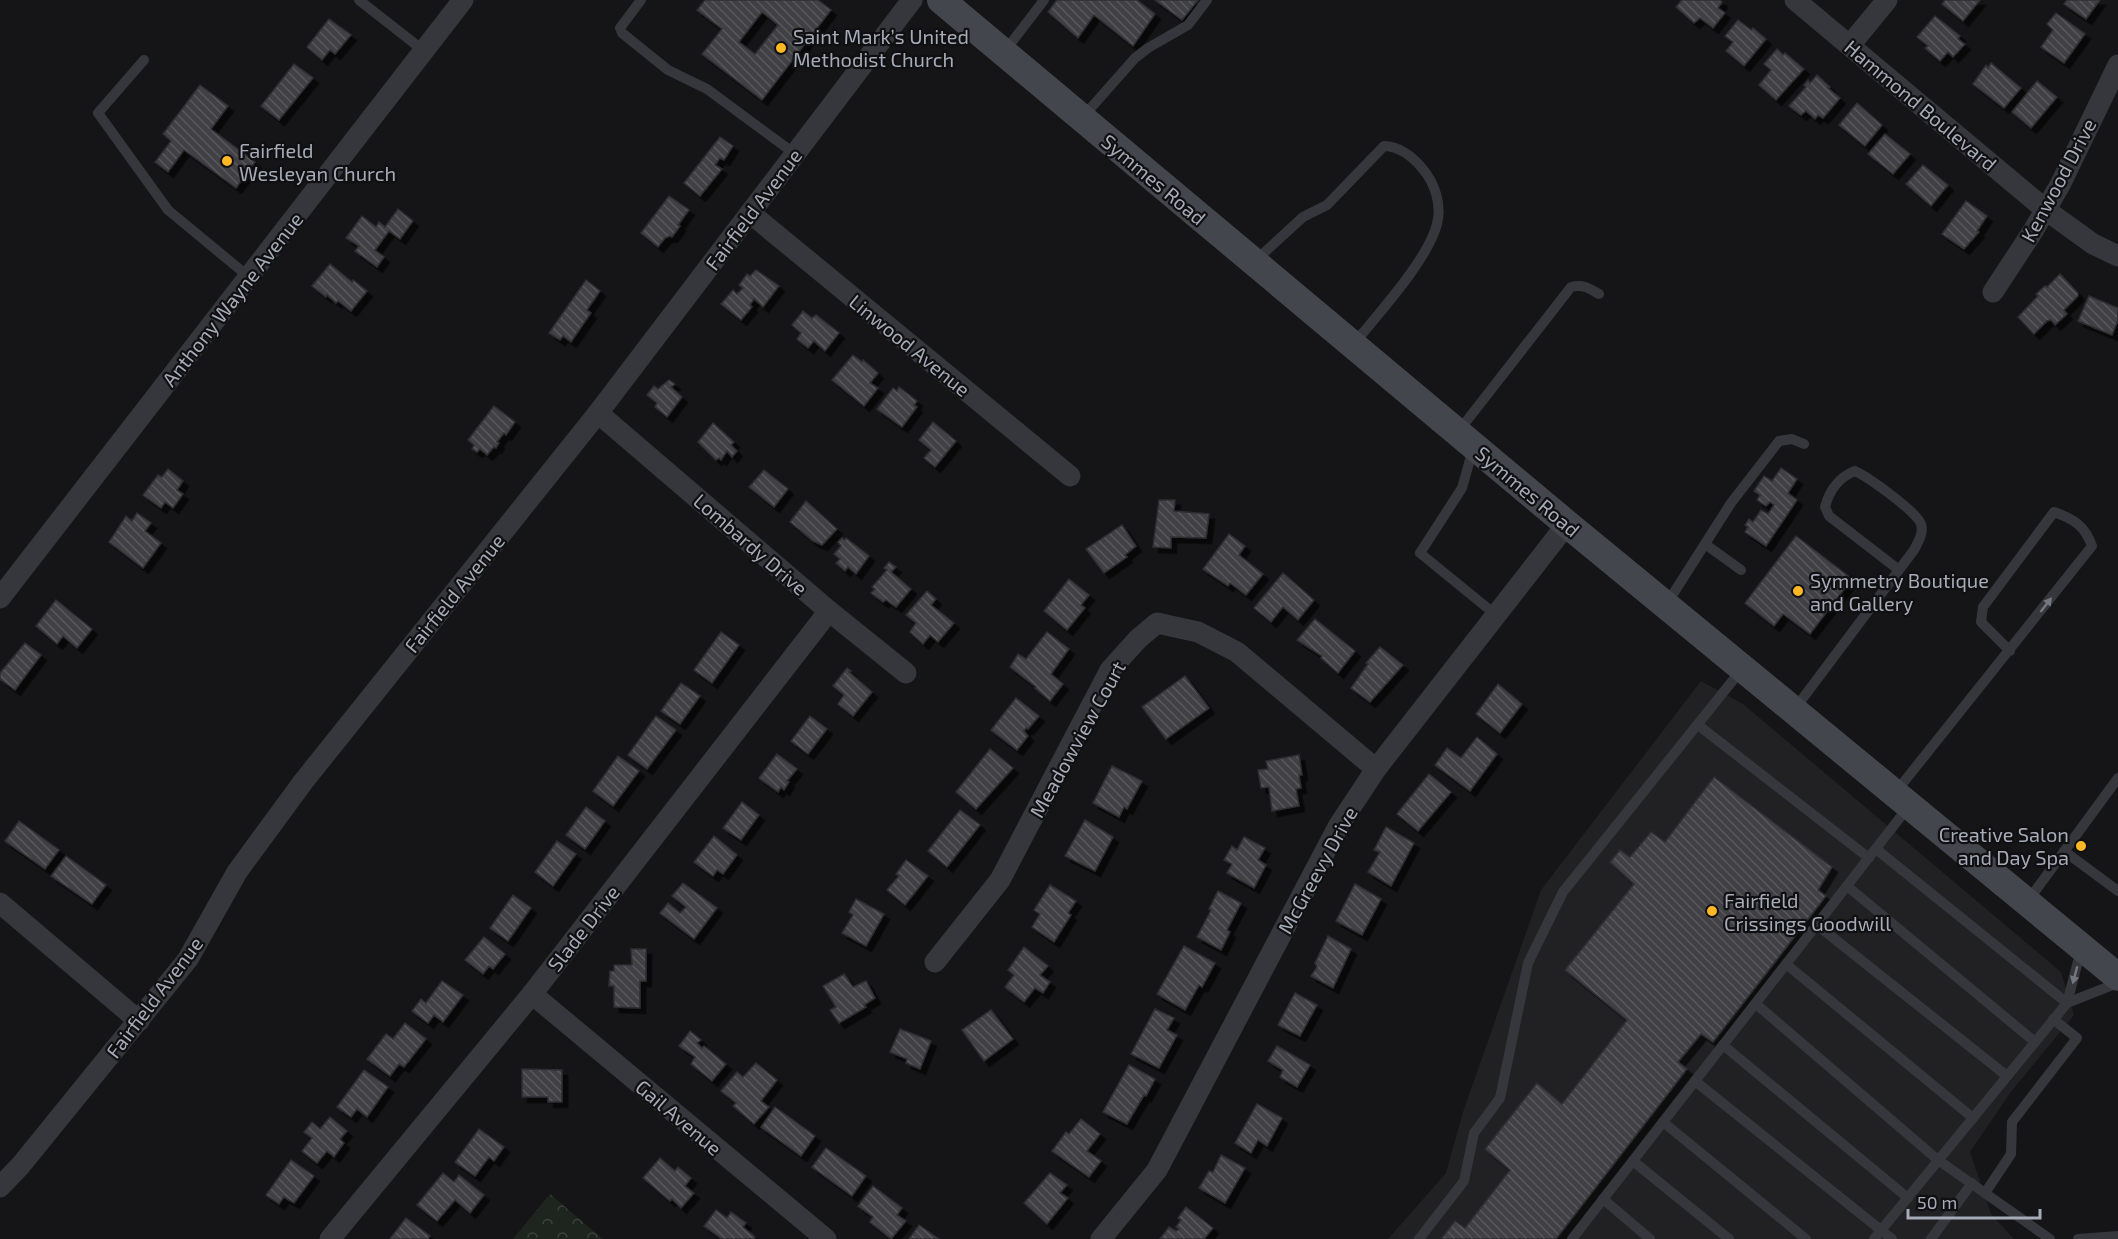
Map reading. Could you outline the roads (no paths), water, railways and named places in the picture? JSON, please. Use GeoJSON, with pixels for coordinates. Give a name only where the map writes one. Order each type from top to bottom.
{"type":"FeatureCollection","features":[{"type":"Feature","properties":{"kind":"main road","name":"Symmes Road"},"geometry":{"type":"LineString","coordinates":[[941,0],[1567,524],[2118,977]]}},
{"type":"Feature","properties":{"kind":"street","name":"Anthony Wayne Avenue"},"geometry":{"type":"LineString","coordinates":[[0,598],[464,0]]}},
{"type":"Feature","properties":{"kind":"street","name":"Fairfield Avenue"},"geometry":{"type":"LineString","coordinates":[[0,1186],[21,1165],[188,959],[237,872],[303,782],[598,413],[912,0]]}},
{"type":"Feature","properties":{"kind":"street","name":"Hammond Boulevard"},"geometry":{"type":"LineString","coordinates":[[1796,0],[2046,210],[2093,244],[2118,256]]}},
{"type":"Feature","properties":{"kind":"street"},"geometry":{"type":"LineString","coordinates":[[1850,45],[1887,0]]}},
{"type":"Feature","properties":{"kind":"street","name":"Kenwood Drive"},"geometry":{"type":"LineString","coordinates":[[1993,292],[2046,210],[2118,65]]}},
{"type":"Feature","properties":{"kind":"street","name":"Linwood Avenue"},"geometry":{"type":"LineString","coordinates":[[750,213],[1070,476]]}},
{"type":"Feature","properties":{"kind":"street","name":"Lombardy Drive"},"geometry":{"type":"LineString","coordinates":[[598,413],[829,611],[906,673]]}},
{"type":"Feature","properties":{"kind":"street","name":"McGreevy Drive"},"geometry":{"type":"LineString","coordinates":[[1101,1239],[1157,1170],[1339,825],[1376,769],[1567,524]]}},
{"type":"Feature","properties":{"kind":"street","name":"Slade Drive"},"geometry":{"type":"LineString","coordinates":[[330,1239],[532,994],[829,611]]}},
{"type":"Feature","properties":{"kind":"street","name":"Meadowview Court"},"geometry":{"type":"LineString","coordinates":[[935,962],[1000,880],[1110,670],[1138,639],[1157,623],[1198,632],[1237,652],[1376,769]]}},
{"type":"Feature","properties":{"kind":"street"},"geometry":{"type":"LineString","coordinates":[[0,903],[139,1021]]}},
{"type":"Feature","properties":{"kind":"street","name":"Gail Avenue"},"geometry":{"type":"LineString","coordinates":[[532,994],[826,1239]]}},
{"type":"Feature","properties":{"kind":"lane"},"geometry":{"type":"LineString","coordinates":[[359,0],[424,51]]}},
{"type":"Feature","properties":{"kind":"lane"},"geometry":{"type":"LineString","coordinates":[[626,0],[638,4],[620,28],[622,33],[668,70],[707,89],[795,154]]}},
{"type":"Feature","properties":{"kind":"lane"},"geometry":{"type":"LineString","coordinates":[[1003,53],[1044,0]]}},
{"type":"Feature","properties":{"kind":"lane"},"geometry":{"type":"LineString","coordinates":[[1082,119],[1135,58],[1188,25],[1207,0]]}},
{"type":"Feature","properties":{"kind":"lane"},"geometry":{"type":"LineString","coordinates":[[144,60],[98,113],[168,210],[249,276]]}},
{"type":"Feature","properties":{"kind":"lane"},"geometry":{"type":"LineString","coordinates":[[1254,262],[1304,218],[1327,205],[1384,146],[1393,146],[1413,160],[1430,179],[1438,199],[1437,224],[1427,247],[1399,288],[1353,345]]}},
{"type":"Feature","properties":{"kind":"lane"},"geometry":{"type":"LineString","coordinates":[[1496,615],[1420,553],[1462,488],[1466,439],[1571,287],[1586,286],[1599,294]]}},
{"type":"Feature","properties":{"kind":"lane"},"geometry":{"type":"LineString","coordinates":[[1666,605],[1755,471],[1779,441],[1792,439],[1804,444]]}},
{"type":"Feature","properties":{"kind":"lane"},"geometry":{"type":"LineString","coordinates":[[1794,710],[1899,570],[1914,550],[1922,534],[1921,523],[1913,513],[1865,476],[1855,471],[1844,475],[1827,496],[1824,507],[1830,516],[1899,570]]}},
{"type":"Feature","properties":{"kind":"lane"},"geometry":{"type":"LineString","coordinates":[[1574,1238],[1873,853],[1902,800],[2010,651],[2092,546],[2088,533],[2073,519],[2055,512],[1983,607],[1981,622],[2010,651]]}},
{"type":"Feature","properties":{"kind":"lane"},"geometry":{"type":"LineString","coordinates":[[1705,544],[1741,570]]}},
{"type":"Feature","properties":{"kind":"lane"},"geometry":{"type":"LineString","coordinates":[[1419,1239],[1464,1181],[1474,1133],[1500,1098],[1528,963],[1563,892],[1743,669]]}},
{"type":"Feature","properties":{"kind":"lane"},"geometry":{"type":"LineString","coordinates":[[1698,725],[1873,853],[2067,1003]]}},
{"type":"Feature","properties":{"kind":"lane"},"geometry":{"type":"LineString","coordinates":[[2026,902],[2118,778]]}},
{"type":"Feature","properties":{"kind":"lane"},"geometry":{"type":"LineString","coordinates":[[2064,851],[2118,891]]}},
{"type":"Feature","properties":{"kind":"lane"},"geometry":{"type":"LineString","coordinates":[[1847,886],[2035,1042]]}},
{"type":"Feature","properties":{"kind":"lane"},"geometry":{"type":"LineString","coordinates":[[1817,925],[2007,1076]]}},
{"type":"Feature","properties":{"kind":"lane"},"geometry":{"type":"LineString","coordinates":[[1877,1235],[2067,1003],[2082,947]]}},
{"type":"Feature","properties":{"kind":"lane"},"geometry":{"type":"LineString","coordinates":[[1786,964],[1973,1118]]}},
{"type":"Feature","properties":{"kind":"lane"},"geometry":{"type":"LineString","coordinates":[[2067,1003],[2118,983]]}},
{"type":"Feature","properties":{"kind":"lane"},"geometry":{"type":"LineString","coordinates":[[1756,1004],[1938,1160],[2053,1239]]}},
{"type":"Feature","properties":{"kind":"lane"},"geometry":{"type":"LineString","coordinates":[[1985,1192],[2012,1154],[2012,1122],[2077,1038],[2053,1019]]}},
{"type":"Feature","properties":{"kind":"lane"},"geometry":{"type":"LineString","coordinates":[[1723,1045],[1908,1198]]}},
{"type":"Feature","properties":{"kind":"lane"},"geometry":{"type":"LineString","coordinates":[[1695,1081],[1877,1235],[1892,1239]]}},
{"type":"Feature","properties":{"kind":"lane"},"geometry":{"type":"LineString","coordinates":[[1663,1122],[1806,1239]]}},
{"type":"Feature","properties":{"kind":"lane"},"geometry":{"type":"LineString","coordinates":[[1633,1161],[1729,1239]]}},
{"type":"Feature","properties":{"kind":"lane"},"geometry":{"type":"LineString","coordinates":[[1931,1239],[1972,1183]]}},
{"type":"Feature","properties":{"kind":"lane"},"geometry":{"type":"LineString","coordinates":[[1603,1200],[1650,1239]]}},
{"type":"Feature","properties":{"kind":"lane"},"geometry":{"type":"LineString","coordinates":[[2078,1239],[2118,1236]]}},
{"type":"Feature","properties":{"kind":"place","name":"Saint Mark’s United Methodist Church"},"geometry":{"type":"Point","coordinates":[781,48]}},
{"type":"Feature","properties":{"kind":"place","name":"Fairfield Wesleyan Church"},"geometry":{"type":"Point","coordinates":[227,161]}},
{"type":"Feature","properties":{"kind":"place","name":"Symmetry Boutique and Gallery"},"geometry":{"type":"Point","coordinates":[1798,591]}},
{"type":"Feature","properties":{"kind":"place","name":"Creative Salon and Day Spa"},"geometry":{"type":"Point","coordinates":[2081,846]}},
{"type":"Feature","properties":{"kind":"place","name":"Fairfield Crissings Goodwill"},"geometry":{"type":"Point","coordinates":[1712,911]}}]}
